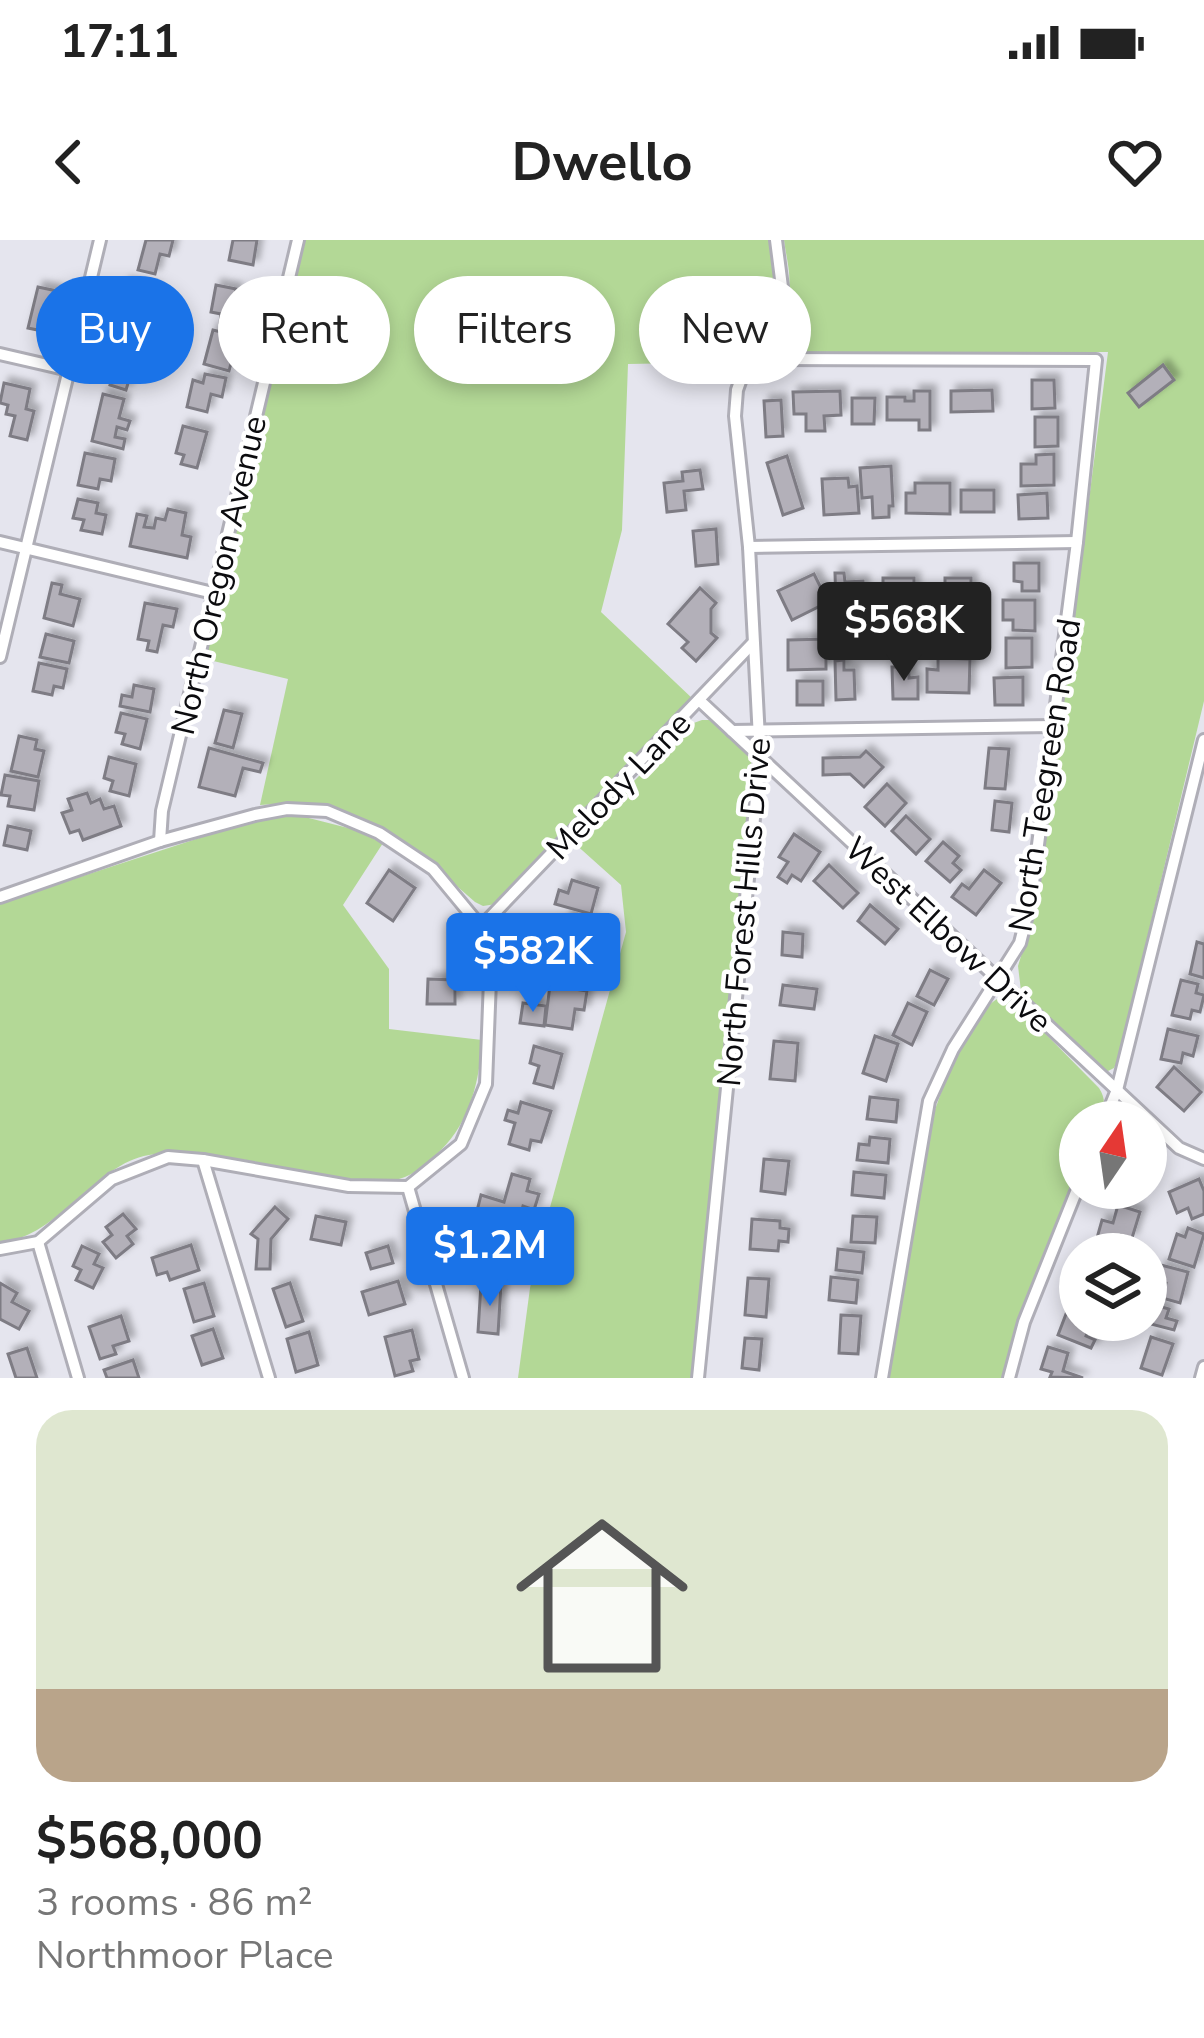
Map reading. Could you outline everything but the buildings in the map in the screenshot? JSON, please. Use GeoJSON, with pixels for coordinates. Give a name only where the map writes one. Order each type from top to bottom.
{"type":"FeatureCollection","features":[{"type":"Feature","properties":{"kind":"street"},"geometry":{"type":"LineString","coordinates":[[91,276],[100,240]]}},
{"type":"Feature","properties":{"kind":"street","name":"North Oregon Avenue"},"geometry":{"type":"LineString","coordinates":[[160,842],[162,811],[298,240]]}},
{"type":"Feature","properties":{"kind":"street","name":"North Forest Hills Drive"},"geometry":{"type":"LineString","coordinates":[[776,240],[781,276]]}},
{"type":"Feature","properties":{"kind":"street"},"geometry":{"type":"LineString","coordinates":[[0,354],[36,362]]}},
{"type":"Feature","properties":{"kind":"street","name":"North Teegreen Road"},"geometry":{"type":"LineString","coordinates":[[811,359],[1096,361],[1031,898],[1020,943],[953,1049],[929,1101],[883,1378]]}},
{"type":"Feature","properties":{"kind":"street"},"geometry":{"type":"LineString","coordinates":[[0,657],[66,384]]}},
{"type":"Feature","properties":{"kind":"street","name":"North Forest Hills Drive"},"geometry":{"type":"LineString","coordinates":[[698,1378],[760,758],[749,547],[735,416],[739,384]]}},
{"type":"Feature","properties":{"kind":"street"},"geometry":{"type":"LineString","coordinates":[[0,542],[212,593]]}},
{"type":"Feature","properties":{"kind":"street"},"geometry":{"type":"LineString","coordinates":[[749,547],[1077,542]]}},
{"type":"Feature","properties":{"kind":"street","name":"Melody Lane"},"geometry":{"type":"LineString","coordinates":[[482,927],[753,642]]}},
{"type":"Feature","properties":{"kind":"street","name":"West Elbow Drive"},"geometry":{"type":"LineString","coordinates":[[699,700],[1179,1148],[1204,1159]]}},
{"type":"Feature","properties":{"kind":"street"},"geometry":{"type":"LineString","coordinates":[[732,731],[1055,726]]}},
{"type":"Feature","properties":{"kind":"street"},"geometry":{"type":"LineString","coordinates":[[1113,1101],[1204,740]]}},
{"type":"Feature","properties":{"kind":"street"},"geometry":{"type":"LineString","coordinates":[[0,897],[255,814],[287,809],[327,811],[379,833],[434,869],[482,927],[490,980],[486,1084],[461,1144],[408,1186],[349,1186],[168,1156],[112,1179],[38,1242],[0,1250]]}},
{"type":"Feature","properties":{"kind":"street"},"geometry":{"type":"LineString","coordinates":[[203,1160],[269,1378]]}},
{"type":"Feature","properties":{"kind":"street"},"geometry":{"type":"LineString","coordinates":[[408,1186],[463,1378]]}},
{"type":"Feature","properties":{"kind":"street"},"geometry":{"type":"LineString","coordinates":[[1010,1378],[1024,1322],[1069,1209]]}},
{"type":"Feature","properties":{"kind":"street"},"geometry":{"type":"LineString","coordinates":[[38,1242],[78,1378]]}},
{"type":"Feature","properties":{"kind":"street"},"geometry":{"type":"LineString","coordinates":[[1201,1378],[1204,1367]]}},
{"type":"Feature","properties":{"kind":"green space"},"geometry":{"type":"Polygon","coordinates":[[[303,240],[770,240],[774,276],[639,276],[639,364],[628,364],[622,530],[601,612],[694,700],[496,904],[475,902],[427,860],[322,807],[260,805],[288,679],[205,659],[269,384],[390,384],[390,276],[295,276],[303,240]]]}},
{"type":"Feature","properties":{"kind":"green space"},"geometry":{"type":"Polygon","coordinates":[[[784,240],[1204,240],[1204,701],[1118,1060],[1106,1072],[1021,991],[1018,966],[1037,904],[1108,352],[811,353],[811,276],[789,276],[784,240]]]}},
{"type":"Feature","properties":{"kind":"green space"},"geometry":{"type":"Polygon","coordinates":[[[711,720],[737,743],[754,771],[694,1378],[518,1378],[541,1240],[626,932],[621,885],[573,842],[691,724],[711,720]]]}},
{"type":"Feature","properties":{"kind":"green space"},"geometry":{"type":"Polygon","coordinates":[[[297,815],[352,829],[383,843],[343,905],[389,969],[389,1029],[482,1040],[472,1099],[451,1139],[415,1172],[385,1181],[353,1180],[213,1155],[149,1155],[111,1172],[42,1227],[0,1243],[0,903],[236,826],[297,815]]]}},
{"type":"Feature","properties":{"kind":"green space"},"geometry":{"type":"Polygon","coordinates":[[[1001,997],[1016,1004],[1099,1088],[1104,1101],[1059,1101],[1059,1209],[1064,1209],[1001,1378],[887,1378],[929,1128],[964,1041],[988,1006],[1001,997]]]}}]}
